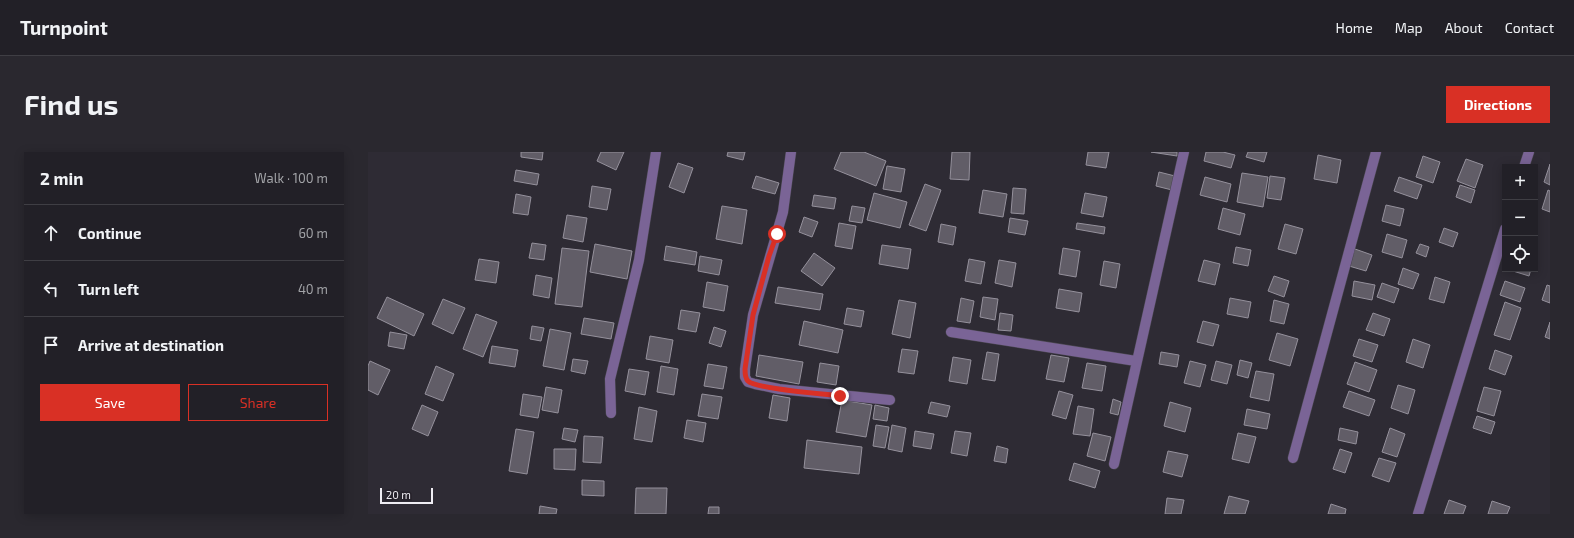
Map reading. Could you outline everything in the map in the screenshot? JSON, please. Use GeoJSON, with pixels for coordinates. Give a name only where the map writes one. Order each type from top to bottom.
{"type":"FeatureCollection","features":[{"type":"Feature","properties":{"kind":"street"},"geometry":{"type":"LineString","coordinates":[[611,413],[610,379],[639,260],[656,152]]}},
{"type":"Feature","properties":{"kind":"street"},"geometry":{"type":"LineString","coordinates":[[791,152],[783,212],[753,315],[745,377],[748,382],[778,389],[890,400]]}},
{"type":"Feature","properties":{"kind":"street"},"geometry":{"type":"LineString","coordinates":[[1114,464],[1184,152]]}},
{"type":"Feature","properties":{"kind":"street"},"geometry":{"type":"LineString","coordinates":[[1293,458],[1332,319],[1376,152]]}},
{"type":"Feature","properties":{"kind":"street"},"geometry":{"type":"LineString","coordinates":[[1525,164],[1529,152]]}},
{"type":"Feature","properties":{"kind":"street"},"geometry":{"type":"LineString","coordinates":[[1418,514],[1503,236]]}},
{"type":"Feature","properties":{"kind":"street"},"geometry":{"type":"LineString","coordinates":[[951,332],[1136,361]]}},
{"type":"Feature","properties":{"kind":"building"},"geometry":{"type":"Polygon","coordinates":[[[521,152],[543,152],[542,160],[521,157],[521,152]]]}},
{"type":"Feature","properties":{"kind":"building"},"geometry":{"type":"Polygon","coordinates":[[[601,152],[624,152],[616,170],[597,161],[601,152]]]}},
{"type":"Feature","properties":{"kind":"building"},"geometry":{"type":"Polygon","coordinates":[[[728,152],[745,152],[743,160],[727,156],[728,152]]]}},
{"type":"Feature","properties":{"kind":"building"},"geometry":{"type":"Polygon","coordinates":[[[841,152],[864,152],[886,161],[876,186],[834,169],[841,152]]]}},
{"type":"Feature","properties":{"kind":"building"},"geometry":{"type":"Polygon","coordinates":[[[952,152],[970,152],[969,180],[950,179],[952,152]]]}},
{"type":"Feature","properties":{"kind":"building"},"geometry":{"type":"Polygon","coordinates":[[[1088,152],[1109,152],[1106,168],[1086,165],[1088,152]]]}},
{"type":"Feature","properties":{"kind":"building"},"geometry":{"type":"Polygon","coordinates":[[[1151,152],[1177,152],[1177,156],[1151,152]]]}},
{"type":"Feature","properties":{"kind":"building"},"geometry":{"type":"Polygon","coordinates":[[[1206,152],[1223,152],[1235,155],[1231,168],[1204,161],[1206,152]]]}},
{"type":"Feature","properties":{"kind":"building"},"geometry":{"type":"Polygon","coordinates":[[[1248,152],[1267,152],[1264,162],[1246,157],[1248,152]]]}},
{"type":"Feature","properties":{"kind":"building"},"geometry":{"type":"Polygon","coordinates":[[[1318,155],[1341,160],[1337,183],[1314,179],[1318,155]]]}},
{"type":"Feature","properties":{"kind":"building"},"geometry":{"type":"Polygon","coordinates":[[[1423,156],[1440,162],[1433,183],[1416,177],[1423,156]]]}},
{"type":"Feature","properties":{"kind":"building"},"geometry":{"type":"Polygon","coordinates":[[[1466,159],[1483,165],[1475,188],[1457,181],[1466,159]]]}},
{"type":"Feature","properties":{"kind":"building"},"geometry":{"type":"Polygon","coordinates":[[[678,163],[693,168],[684,193],[669,187],[678,163]]]}},
{"type":"Feature","properties":{"kind":"building"},"geometry":{"type":"Polygon","coordinates":[[[1550,164],[1550,185],[1544,182],[1550,164]]]}},
{"type":"Feature","properties":{"kind":"building"},"geometry":{"type":"Polygon","coordinates":[[[887,166],[905,169],[901,192],[883,189],[887,166]]]}},
{"type":"Feature","properties":{"kind":"building"},"geometry":{"type":"Polygon","coordinates":[[[516,170],[539,174],[537,185],[514,181],[516,170]]]}},
{"type":"Feature","properties":{"kind":"building"},"geometry":{"type":"Polygon","coordinates":[[[1159,172],[1175,176],[1172,190],[1156,186],[1159,172]]]}},
{"type":"Feature","properties":{"kind":"building"},"geometry":{"type":"Polygon","coordinates":[[[1242,173],[1268,177],[1263,207],[1237,202],[1242,173]]]}},
{"type":"Feature","properties":{"kind":"building"},"geometry":{"type":"Polygon","coordinates":[[[756,176],[779,183],[775,194],[752,188],[756,176]]]}},
{"type":"Feature","properties":{"kind":"building"},"geometry":{"type":"Polygon","coordinates":[[[1270,176],[1285,178],[1281,200],[1267,198],[1270,176]]]}},
{"type":"Feature","properties":{"kind":"building"},"geometry":{"type":"Polygon","coordinates":[[[1205,177],[1231,184],[1227,202],[1200,195],[1205,177]]]}},
{"type":"Feature","properties":{"kind":"building"},"geometry":{"type":"Polygon","coordinates":[[[1399,177],[1422,185],[1417,199],[1394,191],[1399,177]]]}},
{"type":"Feature","properties":{"kind":"building"},"geometry":{"type":"Polygon","coordinates":[[[925,184],[941,190],[926,231],[909,225],[925,184]]]}},
{"type":"Feature","properties":{"kind":"building"},"geometry":{"type":"Polygon","coordinates":[[[1460,185],[1475,190],[1471,203],[1456,197],[1460,185]]]}},
{"type":"Feature","properties":{"kind":"building"},"geometry":{"type":"Polygon","coordinates":[[[592,186],[611,189],[607,210],[589,207],[592,186]]]}},
{"type":"Feature","properties":{"kind":"building"},"geometry":{"type":"Polygon","coordinates":[[[1013,188],[1026,189],[1024,214],[1011,213],[1013,188]]]}},
{"type":"Feature","properties":{"kind":"building"},"geometry":{"type":"Polygon","coordinates":[[[983,190],[1007,194],[1003,217],[979,213],[983,190]]]}},
{"type":"Feature","properties":{"kind":"building"},"geometry":{"type":"Polygon","coordinates":[[[1548,190],[1550,191],[1550,212],[1542,209],[1548,190]]]}},
{"type":"Feature","properties":{"kind":"building"},"geometry":{"type":"Polygon","coordinates":[[[874,193],[907,202],[900,228],[867,220],[874,193]]]}},
{"type":"Feature","properties":{"kind":"building"},"geometry":{"type":"Polygon","coordinates":[[[1085,193],[1107,197],[1103,217],[1081,213],[1085,193]]]}},
{"type":"Feature","properties":{"kind":"building"},"geometry":{"type":"Polygon","coordinates":[[[516,194],[531,197],[528,215],[513,213],[516,194]]]}},
{"type":"Feature","properties":{"kind":"building"},"geometry":{"type":"Polygon","coordinates":[[[814,195],[836,198],[834,209],[812,206],[814,195]]]}},
{"type":"Feature","properties":{"kind":"building"},"geometry":{"type":"Polygon","coordinates":[[[1386,205],[1404,209],[1400,226],[1382,221],[1386,205]]]}},
{"type":"Feature","properties":{"kind":"building"},"geometry":{"type":"Polygon","coordinates":[[[722,206],[747,210],[742,244],[716,239],[722,206]]]}},
{"type":"Feature","properties":{"kind":"building"},"geometry":{"type":"Polygon","coordinates":[[[852,206],[865,208],[862,223],[849,221],[852,206]]]}},
{"type":"Feature","properties":{"kind":"building"},"geometry":{"type":"Polygon","coordinates":[[[1223,208],[1245,214],[1240,235],[1218,229],[1223,208]]]}},
{"type":"Feature","properties":{"kind":"building"},"geometry":{"type":"Polygon","coordinates":[[[567,215],[587,218],[583,242],[563,238],[567,215]]]}},
{"type":"Feature","properties":{"kind":"building"},"geometry":{"type":"Polygon","coordinates":[[[804,217],[818,222],[812,237],[799,232],[804,217]]]}},
{"type":"Feature","properties":{"kind":"building"},"geometry":{"type":"Polygon","coordinates":[[[1010,218],[1028,221],[1025,235],[1008,232],[1010,218]]]}},
{"type":"Feature","properties":{"kind":"building"},"geometry":{"type":"Polygon","coordinates":[[[839,223],[856,226],[852,249],[835,246],[839,223]]]}},
{"type":"Feature","properties":{"kind":"building"},"geometry":{"type":"Polygon","coordinates":[[[1077,223],[1105,227],[1104,234],[1076,229],[1077,223]]]}},
{"type":"Feature","properties":{"kind":"building"},"geometry":{"type":"Polygon","coordinates":[[[941,224],[956,227],[953,245],[938,242],[941,224]]]}},
{"type":"Feature","properties":{"kind":"building"},"geometry":{"type":"Polygon","coordinates":[[[1285,224],[1303,229],[1296,254],[1278,249],[1285,224]]]}},
{"type":"Feature","properties":{"kind":"building"},"geometry":{"type":"Polygon","coordinates":[[[1444,228],[1458,233],[1453,247],[1439,242],[1444,228]]]}},
{"type":"Feature","properties":{"kind":"building"},"geometry":{"type":"Polygon","coordinates":[[[1387,234],[1407,240],[1402,258],[1382,252],[1387,234]]]}},
{"type":"Feature","properties":{"kind":"building"},"geometry":{"type":"Polygon","coordinates":[[[532,243],[546,245],[544,260],[529,258],[532,243]]]}},
{"type":"Feature","properties":{"kind":"building"},"geometry":{"type":"Polygon","coordinates":[[[595,244],[632,251],[627,279],[590,272],[595,244]]]}},
{"type":"Feature","properties":{"kind":"building"},"geometry":{"type":"Polygon","coordinates":[[[1420,244],[1429,247],[1426,257],[1416,253],[1420,244]]]}},
{"type":"Feature","properties":{"kind":"building"},"geometry":{"type":"Polygon","coordinates":[[[882,245],[911,249],[908,269],[879,264],[882,245]]]}},
{"type":"Feature","properties":{"kind":"building"},"geometry":{"type":"Polygon","coordinates":[[[666,246],[697,252],[695,265],[664,260],[666,246]]]}},
{"type":"Feature","properties":{"kind":"building"},"geometry":{"type":"Polygon","coordinates":[[[1236,247],[1251,250],[1248,266],[1233,263],[1236,247]]]}},
{"type":"Feature","properties":{"kind":"building"},"geometry":{"type":"Polygon","coordinates":[[[562,248],[589,251],[582,307],[555,304],[562,248]]]}},
{"type":"Feature","properties":{"kind":"building"},"geometry":{"type":"Polygon","coordinates":[[[1063,248],[1080,251],[1076,277],[1059,274],[1063,248]]]}},
{"type":"Feature","properties":{"kind":"building"},"geometry":{"type":"Polygon","coordinates":[[[1355,249],[1372,255],[1366,271],[1349,266],[1355,249]]]}},
{"type":"Feature","properties":{"kind":"building"},"geometry":{"type":"Polygon","coordinates":[[[814,253],[835,268],[822,286],[801,271],[814,253]]]}},
{"type":"Feature","properties":{"kind":"building"},"geometry":{"type":"Polygon","coordinates":[[[700,256],[722,260],[719,275],[698,271],[700,256]]]}},
{"type":"Feature","properties":{"kind":"building"},"geometry":{"type":"Polygon","coordinates":[[[479,259],[499,262],[496,283],[475,280],[479,259]]]}},
{"type":"Feature","properties":{"kind":"building"},"geometry":{"type":"Polygon","coordinates":[[[969,259],[985,262],[981,284],[965,281],[969,259]]]}},
{"type":"Feature","properties":{"kind":"building"},"geometry":{"type":"Polygon","coordinates":[[[999,260],[1016,263],[1012,287],[995,283],[999,260]]]}},
{"type":"Feature","properties":{"kind":"building"},"geometry":{"type":"Polygon","coordinates":[[[1204,260],[1220,264],[1215,285],[1198,281],[1204,260]]]}},
{"type":"Feature","properties":{"kind":"building"},"geometry":{"type":"Polygon","coordinates":[[[1104,261],[1120,264],[1116,288],[1100,285],[1104,261]]]}},
{"type":"Feature","properties":{"kind":"building"},"geometry":{"type":"Polygon","coordinates":[[[1403,268],[1419,274],[1413,289],[1398,284],[1403,268]]]}},
{"type":"Feature","properties":{"kind":"building"},"geometry":{"type":"Polygon","coordinates":[[[1516,272],[1530,272],[1529,276],[1516,272]]]}},
{"type":"Feature","properties":{"kind":"building"},"geometry":{"type":"Polygon","coordinates":[[[536,275],[552,278],[549,298],[533,295],[536,275]]]}},
{"type":"Feature","properties":{"kind":"building"},"geometry":{"type":"Polygon","coordinates":[[[1274,276],[1289,281],[1284,297],[1268,291],[1274,276]]]}},
{"type":"Feature","properties":{"kind":"building"},"geometry":{"type":"Polygon","coordinates":[[[1435,277],[1450,282],[1444,303],[1429,299],[1435,277]]]}},
{"type":"Feature","properties":{"kind":"building"},"geometry":{"type":"Polygon","coordinates":[[[1354,281],[1375,285],[1372,300],[1352,296],[1354,281]]]}},
{"type":"Feature","properties":{"kind":"building"},"geometry":{"type":"Polygon","coordinates":[[[1505,281],[1525,288],[1520,302],[1500,295],[1505,281]]]}},
{"type":"Feature","properties":{"kind":"building"},"geometry":{"type":"Polygon","coordinates":[[[707,282],[728,286],[724,311],[703,307],[707,282]]]}},
{"type":"Feature","properties":{"kind":"building"},"geometry":{"type":"Polygon","coordinates":[[[1382,283],[1399,289],[1394,303],[1377,297],[1382,283]]]}},
{"type":"Feature","properties":{"kind":"building"},"geometry":{"type":"Polygon","coordinates":[[[1547,285],[1550,286],[1550,303],[1542,300],[1547,285]]]}},
{"type":"Feature","properties":{"kind":"building"},"geometry":{"type":"Polygon","coordinates":[[[778,287],[823,294],[820,310],[775,303],[778,287]]]}},
{"type":"Feature","properties":{"kind":"building"},"geometry":{"type":"Polygon","coordinates":[[[1059,289],[1082,293],[1079,312],[1056,308],[1059,289]]]}},
{"type":"Feature","properties":{"kind":"building"},"geometry":{"type":"Polygon","coordinates":[[[387,297],[424,314],[414,336],[377,318],[387,297]]]}},
{"type":"Feature","properties":{"kind":"building"},"geometry":{"type":"Polygon","coordinates":[[[983,297],[998,299],[995,320],[980,317],[983,297]]]}},
{"type":"Feature","properties":{"kind":"building"},"geometry":{"type":"Polygon","coordinates":[[[961,298],[974,301],[970,323],[957,321],[961,298]]]}},
{"type":"Feature","properties":{"kind":"building"},"geometry":{"type":"Polygon","coordinates":[[[1230,298],[1251,302],[1248,318],[1227,314],[1230,298]]]}},
{"type":"Feature","properties":{"kind":"building"},"geometry":{"type":"Polygon","coordinates":[[[443,299],[465,308],[453,334],[432,324],[443,299]]]}},
{"type":"Feature","properties":{"kind":"building"},"geometry":{"type":"Polygon","coordinates":[[[899,300],[916,303],[910,338],[892,334],[899,300]]]}},
{"type":"Feature","properties":{"kind":"building"},"geometry":{"type":"Polygon","coordinates":[[[1274,300],[1289,304],[1284,324],[1270,321],[1274,300]]]}},
{"type":"Feature","properties":{"kind":"building"},"geometry":{"type":"Polygon","coordinates":[[[1505,302],[1521,308],[1510,340],[1494,335],[1505,302]]]}},
{"type":"Feature","properties":{"kind":"building"},"geometry":{"type":"Polygon","coordinates":[[[847,308],[864,311],[861,327],[844,324],[847,308]]]}},
{"type":"Feature","properties":{"kind":"building"},"geometry":{"type":"Polygon","coordinates":[[[681,310],[700,313],[696,332],[678,329],[681,310]]]}},
{"type":"Feature","properties":{"kind":"building"},"geometry":{"type":"Polygon","coordinates":[[[1000,313],[1013,315],[1011,331],[998,330],[1000,313]]]}},
{"type":"Feature","properties":{"kind":"building"},"geometry":{"type":"Polygon","coordinates":[[[1373,313],[1390,319],[1384,336],[1366,330],[1373,313]]]}},
{"type":"Feature","properties":{"kind":"building"},"geometry":{"type":"Polygon","coordinates":[[[476,314],[497,322],[483,357],[463,349],[476,314]]]}},
{"type":"Feature","properties":{"kind":"building"},"geometry":{"type":"Polygon","coordinates":[[[584,318],[614,323],[611,339],[581,334],[584,318]]]}},
{"type":"Feature","properties":{"kind":"building"},"geometry":{"type":"Polygon","coordinates":[[[804,321],[843,330],[838,353],[799,345],[804,321]]]}},
{"type":"Feature","properties":{"kind":"building"},"geometry":{"type":"Polygon","coordinates":[[[1203,321],[1219,325],[1213,346],[1197,342],[1203,321]]]}},
{"type":"Feature","properties":{"kind":"building"},"geometry":{"type":"Polygon","coordinates":[[[1550,322],[1550,339],[1545,337],[1550,322]]]}},
{"type":"Feature","properties":{"kind":"building"},"geometry":{"type":"Polygon","coordinates":[[[532,326],[544,328],[541,341],[530,339],[532,326]]]}},
{"type":"Feature","properties":{"kind":"building"},"geometry":{"type":"Polygon","coordinates":[[[714,327],[726,331],[721,347],[709,343],[714,327]]]}},
{"type":"Feature","properties":{"kind":"building"},"geometry":{"type":"Polygon","coordinates":[[[550,329],[571,333],[564,370],[543,366],[550,329]]]}},
{"type":"Feature","properties":{"kind":"building"},"geometry":{"type":"Polygon","coordinates":[[[390,332],[407,335],[404,349],[388,346],[390,332]]]}},
{"type":"Feature","properties":{"kind":"building"},"geometry":{"type":"Polygon","coordinates":[[[1277,333],[1298,339],[1290,366],[1269,360],[1277,333]]]}},
{"type":"Feature","properties":{"kind":"building"},"geometry":{"type":"Polygon","coordinates":[[[650,336],[673,340],[669,363],[646,359],[650,336]]]}},
{"type":"Feature","properties":{"kind":"building"},"geometry":{"type":"Polygon","coordinates":[[[1359,339],[1378,345],[1372,362],[1353,356],[1359,339]]]}},
{"type":"Feature","properties":{"kind":"building"},"geometry":{"type":"Polygon","coordinates":[[[1413,339],[1430,345],[1423,368],[1406,362],[1413,339]]]}},
{"type":"Feature","properties":{"kind":"building"},"geometry":{"type":"Polygon","coordinates":[[[492,346],[518,350],[515,367],[489,363],[492,346]]]}},
{"type":"Feature","properties":{"kind":"building"},"geometry":{"type":"Polygon","coordinates":[[[902,349],[918,351],[914,374],[898,372],[902,349]]]}},
{"type":"Feature","properties":{"kind":"building"},"geometry":{"type":"Polygon","coordinates":[[[1495,350],[1512,356],[1505,375],[1489,369],[1495,350]]]}},
{"type":"Feature","properties":{"kind":"building"},"geometry":{"type":"Polygon","coordinates":[[[987,352],[999,354],[995,381],[982,379],[987,352]]]}},
{"type":"Feature","properties":{"kind":"building"},"geometry":{"type":"Polygon","coordinates":[[[1161,352],[1179,355],[1177,367],[1159,364],[1161,352]]]}},
{"type":"Feature","properties":{"kind":"building"},"geometry":{"type":"Polygon","coordinates":[[[759,355],[803,362],[799,384],[756,376],[759,355]]]}},
{"type":"Feature","properties":{"kind":"building"},"geometry":{"type":"Polygon","coordinates":[[[1051,355],[1069,358],[1064,382],[1046,379],[1051,355]]]}},
{"type":"Feature","properties":{"kind":"building"},"geometry":{"type":"Polygon","coordinates":[[[953,357],[971,360],[967,384],[949,381],[953,357]]]}},
{"type":"Feature","properties":{"kind":"building"},"geometry":{"type":"Polygon","coordinates":[[[573,359],[588,361],[585,374],[571,371],[573,359]]]}},
{"type":"Feature","properties":{"kind":"building"},"geometry":{"type":"Polygon","coordinates":[[[1240,360],[1252,363],[1248,378],[1237,375],[1240,360]]]}},
{"type":"Feature","properties":{"kind":"building"},"geometry":{"type":"Polygon","coordinates":[[[370,361],[390,370],[378,395],[368,390],[368,366],[370,361]]]}},
{"type":"Feature","properties":{"kind":"building"},"geometry":{"type":"Polygon","coordinates":[[[1190,361],[1206,365],[1200,387],[1184,383],[1190,361]]]}},
{"type":"Feature","properties":{"kind":"building"},"geometry":{"type":"Polygon","coordinates":[[[1216,361],[1232,365],[1227,384],[1211,380],[1216,361]]]}},
{"type":"Feature","properties":{"kind":"building"},"geometry":{"type":"Polygon","coordinates":[[[1355,362],[1377,370],[1369,392],[1347,384],[1355,362]]]}},
{"type":"Feature","properties":{"kind":"building"},"geometry":{"type":"Polygon","coordinates":[[[820,363],[839,366],[836,385],[817,382],[820,363]]]}},
{"type":"Feature","properties":{"kind":"building"},"geometry":{"type":"Polygon","coordinates":[[[1087,363],[1106,366],[1102,391],[1082,388],[1087,363]]]}},
{"type":"Feature","properties":{"kind":"building"},"geometry":{"type":"Polygon","coordinates":[[[708,364],[727,367],[723,389],[704,386],[708,364]]]}},
{"type":"Feature","properties":{"kind":"building"},"geometry":{"type":"Polygon","coordinates":[[[436,366],[454,374],[443,401],[425,394],[436,366]]]}},
{"type":"Feature","properties":{"kind":"building"},"geometry":{"type":"Polygon","coordinates":[[[661,366],[678,369],[674,395],[657,392],[661,366]]]}},
{"type":"Feature","properties":{"kind":"building"},"geometry":{"type":"Polygon","coordinates":[[[629,369],[649,372],[645,395],[625,391],[629,369]]]}},
{"type":"Feature","properties":{"kind":"building"},"geometry":{"type":"Polygon","coordinates":[[[1256,371],[1274,374],[1269,401],[1250,397],[1256,371]]]}},
{"type":"Feature","properties":{"kind":"building"},"geometry":{"type":"Polygon","coordinates":[[[1398,385],[1415,390],[1408,414],[1391,408],[1398,385]]]}},
{"type":"Feature","properties":{"kind":"building"},"geometry":{"type":"Polygon","coordinates":[[[546,387],[562,390],[558,413],[542,410],[546,387]]]}},
{"type":"Feature","properties":{"kind":"building"},"geometry":{"type":"Polygon","coordinates":[[[1484,387],[1501,391],[1494,416],[1477,411],[1484,387]]]}},
{"type":"Feature","properties":{"kind":"building"},"geometry":{"type":"Polygon","coordinates":[[[1059,391],[1073,395],[1066,419],[1052,415],[1059,391]]]}},
{"type":"Feature","properties":{"kind":"building"},"geometry":{"type":"Polygon","coordinates":[[[1349,391],[1375,400],[1369,416],[1343,407],[1349,391]]]}},
{"type":"Feature","properties":{"kind":"building"},"geometry":{"type":"Polygon","coordinates":[[[523,394],[542,397],[538,418],[520,415],[523,394]]]}},
{"type":"Feature","properties":{"kind":"building"},"geometry":{"type":"Polygon","coordinates":[[[702,394],[722,397],[718,419],[698,416],[702,394]]]}},
{"type":"Feature","properties":{"kind":"building"},"geometry":{"type":"Polygon","coordinates":[[[773,395],[790,398],[787,421],[769,418],[773,395]]]}},
{"type":"Feature","properties":{"kind":"building"},"geometry":{"type":"Polygon","coordinates":[[[1113,399],[1121,402],[1118,415],[1110,413],[1113,399]]]}},
{"type":"Feature","properties":{"kind":"building"},"geometry":{"type":"Polygon","coordinates":[[[842,400],[872,405],[866,437],[836,432],[842,400]]]}},
{"type":"Feature","properties":{"kind":"building"},"geometry":{"type":"Polygon","coordinates":[[[931,402],[950,406],[947,417],[928,413],[931,402]]]}},
{"type":"Feature","properties":{"kind":"building"},"geometry":{"type":"Polygon","coordinates":[[[1170,402],[1191,408],[1185,432],[1164,426],[1170,402]]]}},
{"type":"Feature","properties":{"kind":"building"},"geometry":{"type":"Polygon","coordinates":[[[422,405],[438,412],[428,436],[412,429],[422,405]]]}},
{"type":"Feature","properties":{"kind":"building"},"geometry":{"type":"Polygon","coordinates":[[[875,405],[889,408],[887,421],[873,419],[875,405]]]}},
{"type":"Feature","properties":{"kind":"building"},"geometry":{"type":"Polygon","coordinates":[[[1078,406],[1094,409],[1090,436],[1073,434],[1078,406]]]}},
{"type":"Feature","properties":{"kind":"building"},"geometry":{"type":"Polygon","coordinates":[[[639,407],[657,411],[652,442],[634,439],[639,407]]]}},
{"type":"Feature","properties":{"kind":"building"},"geometry":{"type":"Polygon","coordinates":[[[1247,409],[1270,414],[1267,429],[1244,425],[1247,409]]]}},
{"type":"Feature","properties":{"kind":"building"},"geometry":{"type":"Polygon","coordinates":[[[1477,416],[1495,422],[1491,434],[1473,428],[1477,416]]]}},
{"type":"Feature","properties":{"kind":"building"},"geometry":{"type":"Polygon","coordinates":[[[687,420],[706,423],[703,442],[684,438],[687,420]]]}},
{"type":"Feature","properties":{"kind":"building"},"geometry":{"type":"Polygon","coordinates":[[[876,425],[889,427],[885,448],[873,446],[876,425]]]}},
{"type":"Feature","properties":{"kind":"building"},"geometry":{"type":"Polygon","coordinates":[[[892,425],[906,428],[902,452],[888,449],[892,425]]]}},
{"type":"Feature","properties":{"kind":"building"},"geometry":{"type":"Polygon","coordinates":[[[564,428],[578,430],[575,442],[562,439],[564,428]]]}},
{"type":"Feature","properties":{"kind":"building"},"geometry":{"type":"Polygon","coordinates":[[[1340,428],[1358,432],[1356,444],[1338,440],[1340,428]]]}},
{"type":"Feature","properties":{"kind":"building"},"geometry":{"type":"Polygon","coordinates":[[[1390,428],[1405,434],[1397,457],[1382,452],[1390,428]]]}},
{"type":"Feature","properties":{"kind":"building"},"geometry":{"type":"Polygon","coordinates":[[[516,429],[534,432],[527,474],[509,471],[516,429]]]}},
{"type":"Feature","properties":{"kind":"building"},"geometry":{"type":"Polygon","coordinates":[[[915,431],[934,434],[931,449],[913,446],[915,431]]]}},
{"type":"Feature","properties":{"kind":"building"},"geometry":{"type":"Polygon","coordinates":[[[955,431],[971,433],[967,456],[951,453],[955,431]]]}},
{"type":"Feature","properties":{"kind":"building"},"geometry":{"type":"Polygon","coordinates":[[[1093,433],[1111,437],[1105,461],[1087,456],[1093,433]]]}},
{"type":"Feature","properties":{"kind":"building"},"geometry":{"type":"Polygon","coordinates":[[[1238,433],[1256,437],[1249,463],[1232,459],[1238,433]]]}},
{"type":"Feature","properties":{"kind":"building"},"geometry":{"type":"Polygon","coordinates":[[[584,436],[603,437],[601,463],[583,462],[584,436]]]}},
{"type":"Feature","properties":{"kind":"building"},"geometry":{"type":"Polygon","coordinates":[[[807,440],[862,447],[859,474],[804,468],[807,440]]]}},
{"type":"Feature","properties":{"kind":"building"},"geometry":{"type":"Polygon","coordinates":[[[997,446],[1008,449],[1006,463],[994,461],[997,446]]]}},
{"type":"Feature","properties":{"kind":"building"},"geometry":{"type":"Polygon","coordinates":[[[554,449],[576,449],[575,470],[554,469],[554,449]]]}},
{"type":"Feature","properties":{"kind":"building"},"geometry":{"type":"Polygon","coordinates":[[[1340,449],[1352,453],[1345,473],[1333,469],[1340,449]]]}},
{"type":"Feature","properties":{"kind":"building"},"geometry":{"type":"Polygon","coordinates":[[[1168,451],[1188,455],[1182,477],[1163,472],[1168,451]]]}},
{"type":"Feature","properties":{"kind":"building"},"geometry":{"type":"Polygon","coordinates":[[[1379,458],[1396,463],[1389,482],[1372,476],[1379,458]]]}},
{"type":"Feature","properties":{"kind":"building"},"geometry":{"type":"Polygon","coordinates":[[[1074,463],[1100,471],[1095,488],[1069,480],[1074,463]]]}},
{"type":"Feature","properties":{"kind":"building"},"geometry":{"type":"Polygon","coordinates":[[[582,480],[604,481],[604,496],[582,495],[582,480]]]}},
{"type":"Feature","properties":{"kind":"building"},"geometry":{"type":"Polygon","coordinates":[[[636,488],[667,488],[666,514],[635,514],[636,488]]]}},
{"type":"Feature","properties":{"kind":"building"},"geometry":{"type":"Polygon","coordinates":[[[1229,496],[1249,501],[1245,514],[1224,514],[1229,496]]]}},
{"type":"Feature","properties":{"kind":"building"},"geometry":{"type":"Polygon","coordinates":[[[1167,498],[1184,500],[1181,514],[1165,514],[1167,498]]]}},
{"type":"Feature","properties":{"kind":"building"},"geometry":{"type":"Polygon","coordinates":[[[1449,500],[1466,506],[1463,514],[1444,514],[1449,500]]]}},
{"type":"Feature","properties":{"kind":"building"},"geometry":{"type":"Polygon","coordinates":[[[1492,501],[1510,507],[1507,514],[1488,514],[1492,501]]]}},
{"type":"Feature","properties":{"kind":"building"},"geometry":{"type":"Polygon","coordinates":[[[1331,504],[1346,509],[1345,514],[1328,514],[1331,504]]]}},
{"type":"Feature","properties":{"kind":"building"},"geometry":{"type":"Polygon","coordinates":[[[540,506],[557,509],[556,514],[539,514],[540,506]]]}},
{"type":"Feature","properties":{"kind":"building"},"geometry":{"type":"Polygon","coordinates":[[[709,507],[719,507],[719,514],[708,514],[709,507]]]}},
{"type":"Feature","properties":{"kind":"route"},"geometry":{"type":"LineString","coordinates":[[777,234],[769,256],[753,315],[745,377],[748,382],[778,389],[840,396]]}}]}
